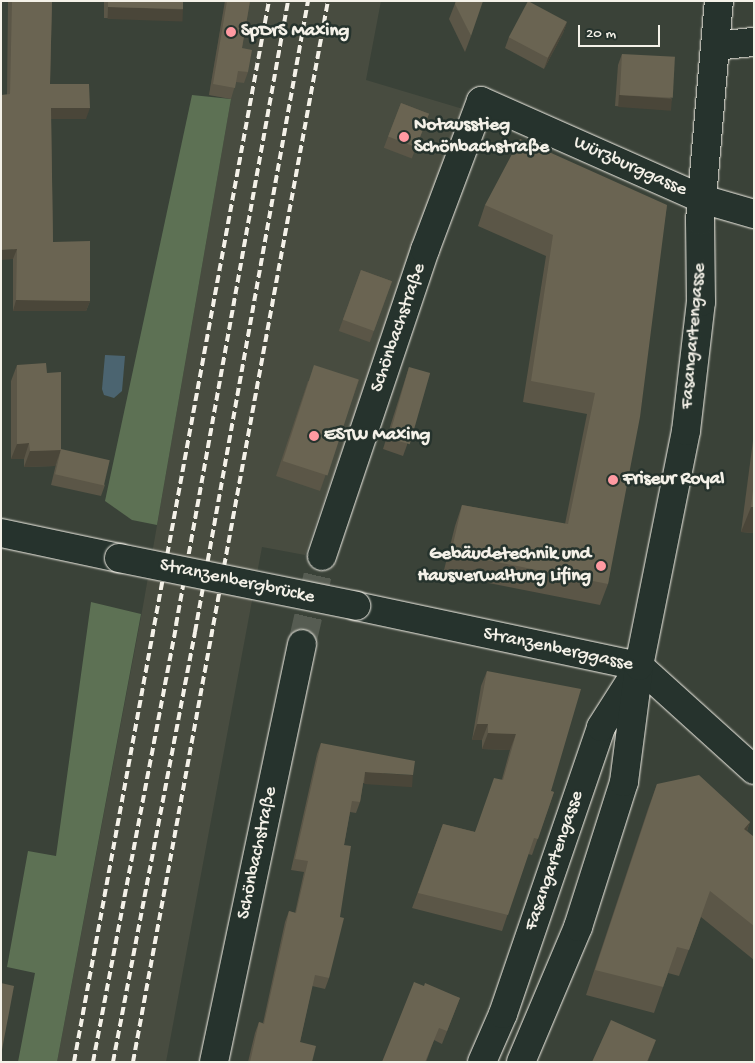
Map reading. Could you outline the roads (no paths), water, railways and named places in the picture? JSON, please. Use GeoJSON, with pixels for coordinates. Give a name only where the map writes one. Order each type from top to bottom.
{"type":"FeatureCollection","features":[{"type":"Feature","properties":{"kind":"main road","name":"Fasangartengasse"},"geometry":{"type":"LineString","coordinates":[[521,1062],[578,927],[624,782],[639,666],[686,431],[701,302],[702,199],[719,1]]}},
{"type":"Feature","properties":{"kind":"main road"},"geometry":{"type":"LineString","coordinates":[[715,46],[754,42]]}},
{"type":"Feature","properties":{"kind":"main road","name":"Würzburggasse"},"geometry":{"type":"LineString","coordinates":[[481,100],[702,199],[754,214]]}},
{"type":"Feature","properties":{"kind":"main road","name":"Schönbachstraße"},"geometry":{"type":"LineString","coordinates":[[322,556],[425,250],[481,100]]}},
{"type":"Feature","properties":{"kind":"main road","name":"Stranzenbergbrücke"},"geometry":{"type":"LineString","coordinates":[[1,533],[356,606]]}},
{"type":"Feature","properties":{"kind":"main road","name":"Stranzenberggasse"},"geometry":{"type":"LineString","coordinates":[[356,606],[639,666],[754,770]]}},
{"type":"Feature","properties":{"kind":"main road","name":"Schönbachstraße"},"geometry":{"type":"LineString","coordinates":[[214,1062],[302,644]]}},
{"type":"Feature","properties":{"kind":"main road","name":"Fasangartengasse"},"geometry":{"type":"LineString","coordinates":[[482,1062],[503,1014],[601,727],[639,666]]}},
{"type":"Feature","properties":{"kind":"water"},"geometry":{"type":"Polygon","coordinates":[[[105,355],[125,356],[122,391],[114,398],[104,395],[102,389],[105,355]]]}},
{"type":"Feature","properties":{"kind":"tunnel"},"geometry":{"type":"LineString","coordinates":[[302,644],[322,556]]}},
{"type":"Feature","properties":{"kind":"railway"},"geometry":{"type":"LineString","coordinates":[[74,1062],[269,1]]}},
{"type":"Feature","properties":{"kind":"railway"},"geometry":{"type":"LineString","coordinates":[[93,1062],[176,625],[288,1]]}},
{"type":"Feature","properties":{"kind":"railway"},"geometry":{"type":"LineString","coordinates":[[113,1062],[195,632],[308,1]]}},
{"type":"Feature","properties":{"kind":"railway"},"geometry":{"type":"LineString","coordinates":[[133,1062],[328,1]]}},
{"type":"Feature","properties":{"kind":"place","name":"SpDrS Maxing"},"geometry":{"type":"Point","coordinates":[231,32]}},
{"type":"Feature","properties":{"kind":"place","name":"Notausstieg Schönbachstraße"},"geometry":{"type":"Point","coordinates":[404,137]}},
{"type":"Feature","properties":{"kind":"place","name":"ESTW Maxing"},"geometry":{"type":"Point","coordinates":[314,436]}},
{"type":"Feature","properties":{"kind":"place","name":"Friseur Royal"},"geometry":{"type":"Point","coordinates":[613,480]}},
{"type":"Feature","properties":{"kind":"place","name":"Gebäudetechnik und Hausverwaltung Lifing"},"geometry":{"type":"Point","coordinates":[601,566]}}]}
